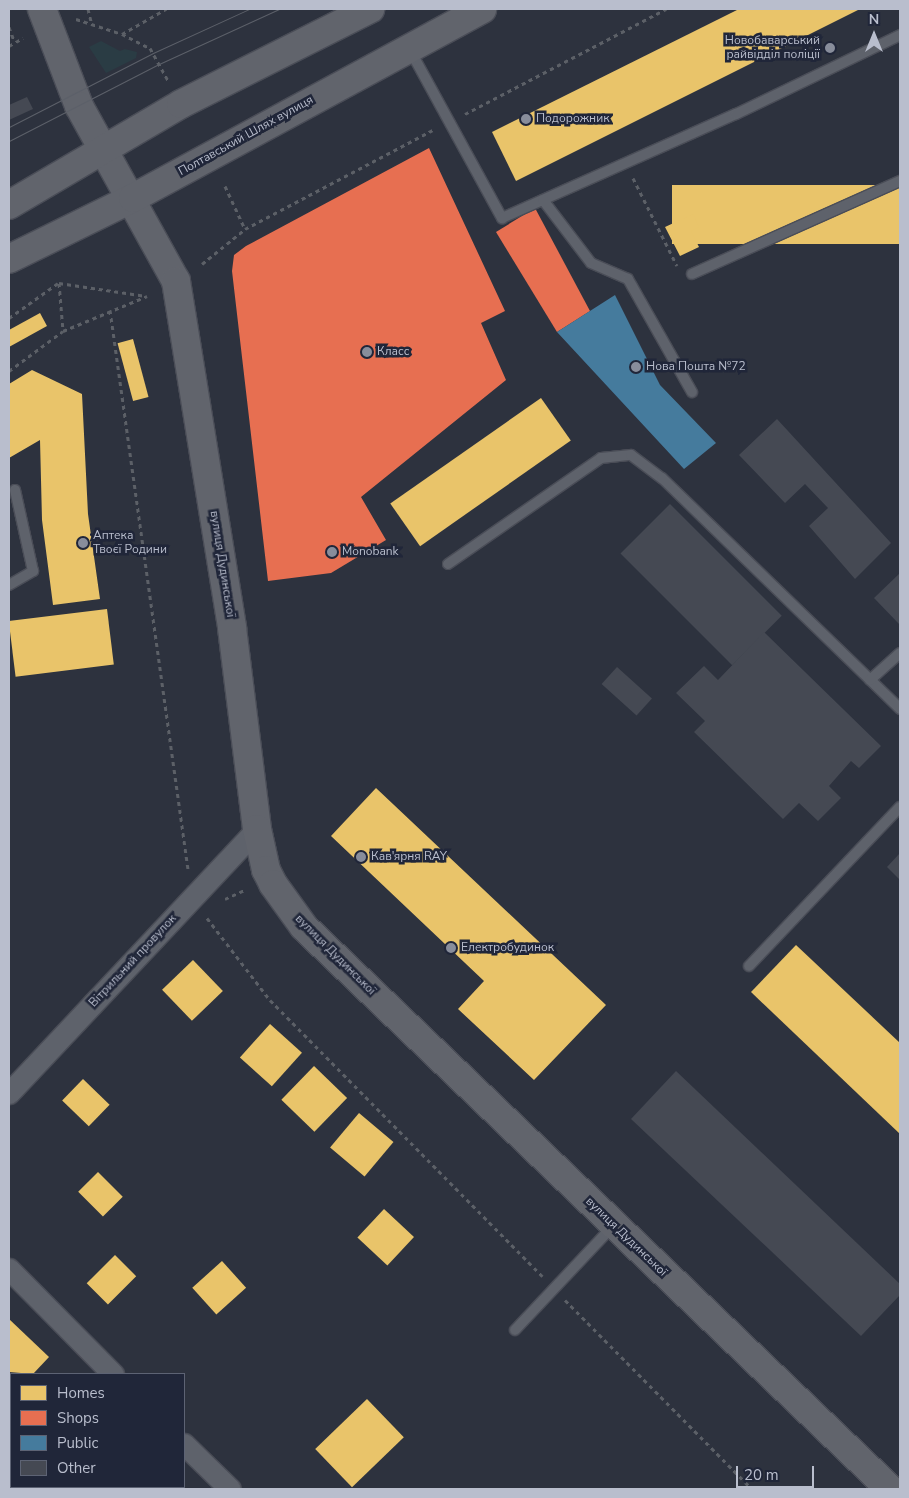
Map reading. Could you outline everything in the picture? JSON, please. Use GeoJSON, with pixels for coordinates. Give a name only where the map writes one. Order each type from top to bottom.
{"type":"FeatureCollection","features":[{"type":"Feature","properties":{"kind":"main road","name":"вулиця Дудинської"},"geometry":{"type":"LineString","coordinates":[[42,9],[80,106],[133,198],[176,281],[232,628],[257,829],[273,884],[304,927],[890,1489]]}},
{"type":"Feature","properties":{"kind":"main road"},"geometry":{"type":"LineString","coordinates":[[9,205],[103,148],[181,104],[370,9]]}},
{"type":"Feature","properties":{"kind":"main road","name":"Полтавський Шлях вулиця"},"geometry":{"type":"LineString","coordinates":[[9,259],[133,198],[482,9]]}},
{"type":"Feature","properties":{"kind":"street","name":"Вітрильний провулок"},"geometry":{"type":"LineString","coordinates":[[9,1093],[257,829]]}},
{"type":"Feature","properties":{"kind":"street"},"geometry":{"type":"LineString","coordinates":[[9,1269],[112,1373]]}},
{"type":"Feature","properties":{"kind":"street"},"geometry":{"type":"LineString","coordinates":[[185,1445],[230,1489]]}},
{"type":"Feature","properties":{"kind":"lane"},"geometry":{"type":"LineString","coordinates":[[409,47],[447,123],[502,218],[626,164],[900,35]]}},
{"type":"Feature","properties":{"kind":"lane"},"geometry":{"type":"LineString","coordinates":[[692,274],[900,181]]}},
{"type":"Feature","properties":{"kind":"lane"},"geometry":{"type":"LineString","coordinates":[[543,200],[591,263],[628,279],[692,392]]}},
{"type":"Feature","properties":{"kind":"lane"},"geometry":{"type":"LineString","coordinates":[[448,564],[601,458],[631,455],[662,478],[900,710]]}},
{"type":"Feature","properties":{"kind":"lane"},"geometry":{"type":"LineString","coordinates":[[9,585],[33,571],[15,490]]}},
{"type":"Feature","properties":{"kind":"lane"},"geometry":{"type":"LineString","coordinates":[[870,680],[900,653]]}},
{"type":"Feature","properties":{"kind":"lane"},"geometry":{"type":"LineString","coordinates":[[749,966],[900,808]]}},
{"type":"Feature","properties":{"kind":"lane"},"geometry":{"type":"LineString","coordinates":[[515,1330],[614,1225]]}},
{"type":"Feature","properties":{"kind":"path"},"geometry":{"type":"LineString","coordinates":[[88,9],[92,26]]}},
{"type":"Feature","properties":{"kind":"path"},"geometry":{"type":"LineString","coordinates":[[122,34],[166,9]]}},
{"type":"Feature","properties":{"kind":"path"},"geometry":{"type":"LineString","coordinates":[[202,264],[245,229],[666,9]]}},
{"type":"Feature","properties":{"kind":"path"},"geometry":{"type":"LineString","coordinates":[[76,19],[92,26],[122,34],[150,48],[172,87]]}},
{"type":"Feature","properties":{"kind":"path"},"geometry":{"type":"LineString","coordinates":[[9,27],[14,41]]}},
{"type":"Feature","properties":{"kind":"path"},"geometry":{"type":"LineString","coordinates":[[9,46],[14,41],[23,38]]}},
{"type":"Feature","properties":{"kind":"path"},"geometry":{"type":"LineString","coordinates":[[9,39],[14,41]]}},
{"type":"Feature","properties":{"kind":"path"},"geometry":{"type":"LineString","coordinates":[[626,164],[684,279],[692,274]]}},
{"type":"Feature","properties":{"kind":"path"},"geometry":{"type":"LineString","coordinates":[[225,186],[245,229]]}},
{"type":"Feature","properties":{"kind":"path"},"geometry":{"type":"LineString","coordinates":[[9,318],[59,283],[147,296],[63,332],[9,371]]}},
{"type":"Feature","properties":{"kind":"path"},"geometry":{"type":"LineString","coordinates":[[59,283],[63,332]]}},
{"type":"Feature","properties":{"kind":"shaded area"},"geometry":{"type":"Polygon","coordinates":[[[101,41],[120,51],[125,49],[137,52],[136,58],[106,73],[89,47],[101,41]]]}},
{"type":"Feature","properties":{"kind":"shaded area"},"geometry":{"type":"Polygon","coordinates":[[[730,188],[751,224],[716,244],[695,208],[730,188]]]}},
{"type":"Feature","properties":{"kind":"building: Homes"},"geometry":{"type":"Polygon","coordinates":[[[739,9],[860,9],[516,181],[492,132],[739,9]]]}},
{"type":"Feature","properties":{"kind":"building: Homes"},"geometry":{"type":"Polygon","coordinates":[[[672,185],[900,185],[900,244],[672,244],[672,185]]]}},
{"type":"Feature","properties":{"kind":"building: Homes"},"geometry":{"type":"Polygon","coordinates":[[[693,214],[699,227],[691,231],[699,247],[680,256],[665,227],[693,214]]]}},
{"type":"Feature","properties":{"kind":"building: Homes"},"geometry":{"type":"Polygon","coordinates":[[[40,313],[47,326],[9,347],[9,330],[40,313]]]}},
{"type":"Feature","properties":{"kind":"building: Homes"},"geometry":{"type":"Polygon","coordinates":[[[133,339],[149,397],[133,401],[118,343],[133,339]]]}},
{"type":"Feature","properties":{"kind":"building: Homes"},"geometry":{"type":"Polygon","coordinates":[[[32,370],[82,394],[88,514],[100,599],[53,605],[42,520],[40,440],[9,458],[9,384],[32,370]]]}},
{"type":"Feature","properties":{"kind":"building: Homes"},"geometry":{"type":"Polygon","coordinates":[[[541,398],[571,441],[420,546],[390,504],[541,398]]]}},
{"type":"Feature","properties":{"kind":"building: Homes"},"geometry":{"type":"Polygon","coordinates":[[[107,609],[114,665],[16,677],[9,621],[107,609]]]}},
{"type":"Feature","properties":{"kind":"building: Homes"},"geometry":{"type":"Polygon","coordinates":[[[376,788],[606,1005],[534,1080],[458,1009],[484,981],[331,836],[376,788]]]}},
{"type":"Feature","properties":{"kind":"building: Homes"},"geometry":{"type":"Polygon","coordinates":[[[796,945],[900,1043],[900,1134],[751,992],[796,945]]]}},
{"type":"Feature","properties":{"kind":"building: Homes"},"geometry":{"type":"Polygon","coordinates":[[[193,960],[223,991],[192,1021],[162,990],[193,960]]]}},
{"type":"Feature","properties":{"kind":"building: Homes"},"geometry":{"type":"Polygon","coordinates":[[[270,1024],[302,1053],[272,1086],[240,1057],[270,1024]]]}},
{"type":"Feature","properties":{"kind":"building: Homes"},"geometry":{"type":"Polygon","coordinates":[[[314,1066],[347,1098],[314,1132],[281,1100],[314,1066]]]}},
{"type":"Feature","properties":{"kind":"building: Homes"},"geometry":{"type":"Polygon","coordinates":[[[83,1079],[110,1105],[89,1126],[62,1101],[83,1079]]]}},
{"type":"Feature","properties":{"kind":"building: Homes"},"geometry":{"type":"Polygon","coordinates":[[[359,1113],[393,1142],[365,1176],[330,1147],[359,1113]]]}},
{"type":"Feature","properties":{"kind":"building: Homes"},"geometry":{"type":"Polygon","coordinates":[[[98,1172],[123,1197],[103,1217],[78,1192],[98,1172]]]}},
{"type":"Feature","properties":{"kind":"building: Homes"},"geometry":{"type":"Polygon","coordinates":[[[384,1209],[414,1237],[387,1265],[357,1238],[384,1209]]]}},
{"type":"Feature","properties":{"kind":"building: Homes"},"geometry":{"type":"Polygon","coordinates":[[[115,1255],[136,1276],[108,1304],[87,1283],[115,1255]]]}},
{"type":"Feature","properties":{"kind":"building: Homes"},"geometry":{"type":"Polygon","coordinates":[[[222,1261],[246,1288],[216,1315],[192,1288],[222,1261]]]}},
{"type":"Feature","properties":{"kind":"building: Homes"},"geometry":{"type":"Polygon","coordinates":[[[9,1319],[49,1357],[34,1373],[9,1372],[9,1319]]]}},
{"type":"Feature","properties":{"kind":"building: Homes"},"geometry":{"type":"Polygon","coordinates":[[[367,1399],[404,1437],[352,1487],[315,1449],[367,1399]]]}},
{"type":"Feature","properties":{"kind":"building: Shops","name":"Класс"},"geometry":{"type":"Polygon","coordinates":[[[429,148],[505,311],[481,323],[506,380],[361,497],[386,540],[331,573],[268,581],[232,271],[234,255],[246,246],[429,148]]]}},
{"type":"Feature","properties":{"kind":"building: Shops"},"geometry":{"type":"Polygon","coordinates":[[[535,208],[590,311],[557,332],[496,232],[535,208]]]}},
{"type":"Feature","properties":{"kind":"building: Public"},"geometry":{"type":"Polygon","coordinates":[[[615,295],[660,385],[716,443],[684,469],[557,332],[615,295]]]}},
{"type":"Feature","properties":{"kind":"building: Other"},"geometry":{"type":"Polygon","coordinates":[[[27,97],[33,109],[9,120],[9,105],[27,97]]]}},
{"type":"Feature","properties":{"kind":"building: Other"},"geometry":{"type":"Polygon","coordinates":[[[777,419],[891,543],[855,579],[809,526],[828,508],[805,484],[785,503],[739,455],[777,419]]]}},
{"type":"Feature","properties":{"kind":"building: Other"},"geometry":{"type":"Polygon","coordinates":[[[670,504],[782,616],[732,665],[621,553],[670,504]]]}},
{"type":"Feature","properties":{"kind":"building: Other"},"geometry":{"type":"Polygon","coordinates":[[[900,573],[900,625],[874,598],[900,573]]]}},
{"type":"Feature","properties":{"kind":"building: Other"},"geometry":{"type":"Polygon","coordinates":[[[764,632],[881,746],[859,768],[851,761],[829,786],[841,798],[818,821],[799,803],[783,819],[694,732],[705,721],[676,693],[704,666],[718,680],[764,632]]]}},
{"type":"Feature","properties":{"kind":"building: Other"},"geometry":{"type":"Polygon","coordinates":[[[617,667],[652,698],[637,716],[602,684],[617,667]]]}},
{"type":"Feature","properties":{"kind":"building: Other"},"geometry":{"type":"Polygon","coordinates":[[[900,853],[900,880],[887,867],[900,853]]]}},
{"type":"Feature","properties":{"kind":"building: Other"},"geometry":{"type":"Polygon","coordinates":[[[676,1071],[900,1284],[900,1295],[861,1336],[631,1119],[676,1071]]]}},
{"type":"Feature","properties":{"kind":"tram line"},"geometry":{"type":"LineString","coordinates":[[9,127],[153,53],[249,9]]}},
{"type":"Feature","properties":{"kind":"tram line"},"geometry":{"type":"LineString","coordinates":[[9,141],[159,64],[279,9]]}},
{"type":"Feature","properties":{"kind":"place","name":"Новобаварський райвідділ поліції"},"geometry":{"type":"Point","coordinates":[830,48]}},
{"type":"Feature","properties":{"kind":"place","name":"Подорожник"},"geometry":{"type":"Point","coordinates":[526,119]}},
{"type":"Feature","properties":{"kind":"place","name":"Класс"},"geometry":{"type":"Point","coordinates":[367,352]}},
{"type":"Feature","properties":{"kind":"place","name":"Нова Пошта №72"},"geometry":{"type":"Point","coordinates":[636,367]}},
{"type":"Feature","properties":{"kind":"place","name":"Аптека Твоєї Родини"},"geometry":{"type":"Point","coordinates":[83,543]}},
{"type":"Feature","properties":{"kind":"place","name":"Monobank"},"geometry":{"type":"Point","coordinates":[332,552]}},
{"type":"Feature","properties":{"kind":"place","name":"Кав'ярня RAY"},"geometry":{"type":"Point","coordinates":[361,857]}},
{"type":"Feature","properties":{"kind":"place","name":"Електробудинок"},"geometry":{"type":"Point","coordinates":[451,948]}}]}
